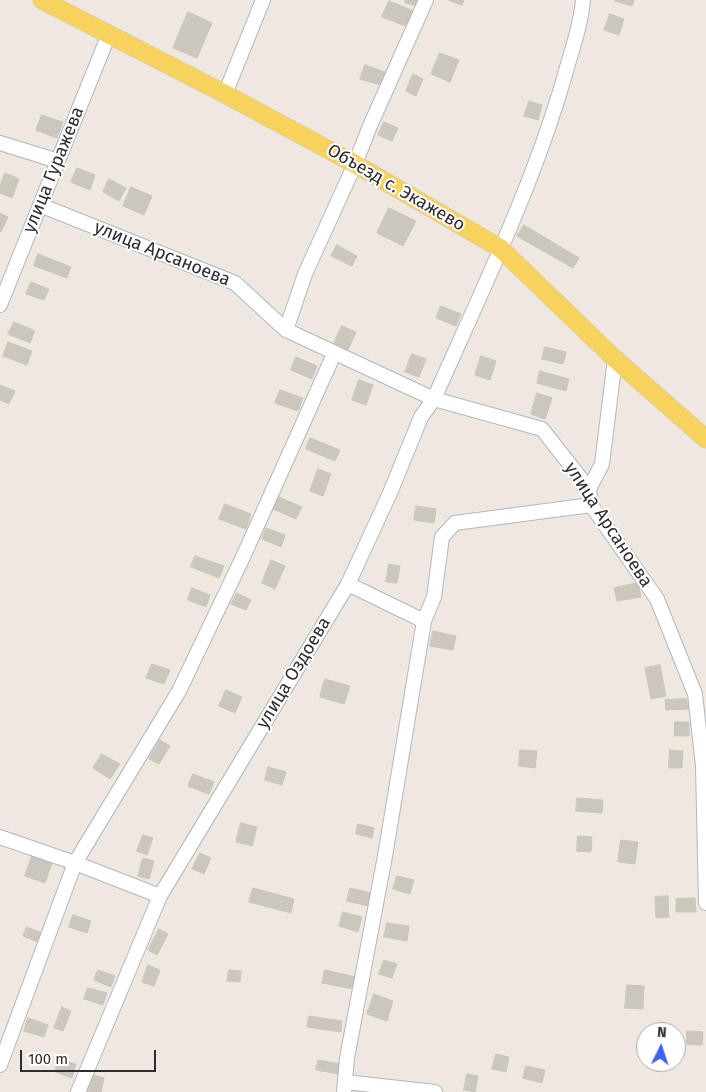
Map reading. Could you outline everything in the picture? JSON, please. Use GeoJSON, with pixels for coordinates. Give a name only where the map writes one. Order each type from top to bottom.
{"type":"FeatureCollection","features":[{"type":"Feature","properties":{"kind":"main road","name":"Объезд с. Экажево"},"geometry":{"type":"LineString","coordinates":[[42,0],[225,94],[355,164],[500,248],[615,359],[706,439]]}},
{"type":"Feature","properties":{"kind":"street"},"geometry":{"type":"LineString","coordinates":[[225,94],[263,0]]}},
{"type":"Feature","properties":{"kind":"street"},"geometry":{"type":"LineString","coordinates":[[286,330],[305,274],[426,0]]}},
{"type":"Feature","properties":{"kind":"street","name":"улица Оздоева"},"geometry":{"type":"LineString","coordinates":[[78,1092],[160,896],[348,584],[390,493],[421,418],[434,399],[523,198],[555,108],[580,19],[583,0]]}},
{"type":"Feature","properties":{"kind":"street","name":"улица Гуражева"},"geometry":{"type":"LineString","coordinates":[[0,306],[109,34]]}},
{"type":"Feature","properties":{"kind":"street"},"geometry":{"type":"LineString","coordinates":[[0,143],[58,161]]}},
{"type":"Feature","properties":{"kind":"street","name":"улица Арсаноева"},"geometry":{"type":"LineString","coordinates":[[40,205],[235,283],[286,330],[434,399],[542,430],[589,489],[592,505],[657,599],[695,694],[703,766],[706,902]]}},
{"type":"Feature","properties":{"kind":"street"},"geometry":{"type":"LineString","coordinates":[[0,1065],[75,863],[179,691],[243,557],[334,354]]}},
{"type":"Feature","properties":{"kind":"street"},"geometry":{"type":"LineString","coordinates":[[589,489],[602,464],[615,359]]}},
{"type":"Feature","properties":{"kind":"street"},"geometry":{"type":"LineString","coordinates":[[435,1092],[345,1087],[346,1058],[385,856],[424,621],[434,597],[442,536],[455,523],[592,505]]}},
{"type":"Feature","properties":{"kind":"street"},"geometry":{"type":"LineString","coordinates":[[348,584],[424,621]]}},
{"type":"Feature","properties":{"kind":"street"},"geometry":{"type":"LineString","coordinates":[[0,837],[75,863],[160,896]]}},
{"type":"Feature","properties":{"kind":"building"},"geometry":{"type":"Polygon","coordinates":[[[406,0],[419,0],[418,6],[405,3],[406,0]]]}},
{"type":"Feature","properties":{"kind":"building"},"geometry":{"type":"Polygon","coordinates":[[[448,0],[464,0],[462,5],[448,0]]]}},
{"type":"Feature","properties":{"kind":"building"},"geometry":{"type":"Polygon","coordinates":[[[615,0],[634,0],[632,6],[615,0]]]}},
{"type":"Feature","properties":{"kind":"building"},"geometry":{"type":"Polygon","coordinates":[[[389,1],[414,11],[408,27],[382,17],[389,1]]]}},
{"type":"Feature","properties":{"kind":"building"},"geometry":{"type":"Polygon","coordinates":[[[188,12],[212,23],[197,58],[173,48],[188,12]]]}},
{"type":"Feature","properties":{"kind":"building"},"geometry":{"type":"Polygon","coordinates":[[[610,14],[624,19],[619,35],[604,30],[610,14]]]}},
{"type":"Feature","properties":{"kind":"building"},"geometry":{"type":"Polygon","coordinates":[[[440,53],[459,60],[450,82],[431,74],[440,53]]]}},
{"type":"Feature","properties":{"kind":"building"},"geometry":{"type":"Polygon","coordinates":[[[365,65],[385,72],[380,85],[360,79],[365,65]]]}},
{"type":"Feature","properties":{"kind":"building"},"geometry":{"type":"Polygon","coordinates":[[[413,74],[423,79],[416,96],[406,91],[413,74]]]}},
{"type":"Feature","properties":{"kind":"building"},"geometry":{"type":"Polygon","coordinates":[[[529,101],[542,105],[538,120],[524,116],[529,101]]]}},
{"type":"Feature","properties":{"kind":"building"},"geometry":{"type":"Polygon","coordinates":[[[42,115],[63,122],[57,138],[36,130],[42,115]]]}},
{"type":"Feature","properties":{"kind":"building"},"geometry":{"type":"Polygon","coordinates":[[[384,122],[398,128],[392,141],[378,135],[384,122]]]}},
{"type":"Feature","properties":{"kind":"building"},"geometry":{"type":"Polygon","coordinates":[[[77,168],[95,175],[90,190],[71,182],[77,168]]]}},
{"type":"Feature","properties":{"kind":"building"},"geometry":{"type":"Polygon","coordinates":[[[5,173],[19,179],[12,198],[0,193],[0,186],[5,173]]]}},
{"type":"Feature","properties":{"kind":"building"},"geometry":{"type":"Polygon","coordinates":[[[109,179],[126,188],[119,201],[103,192],[109,179]]]}},
{"type":"Feature","properties":{"kind":"building"},"geometry":{"type":"Polygon","coordinates":[[[131,187],[152,196],[144,215],[123,206],[131,187]]]}},
{"type":"Feature","properties":{"kind":"building"},"geometry":{"type":"Polygon","coordinates":[[[389,208],[416,221],[403,246],[377,233],[389,208]]]}},
{"type":"Feature","properties":{"kind":"building"},"geometry":{"type":"Polygon","coordinates":[[[0,213],[8,217],[1,232],[0,231],[0,213]]]}},
{"type":"Feature","properties":{"kind":"building"},"geometry":{"type":"Polygon","coordinates":[[[524,225],[579,258],[573,268],[517,236],[524,225]]]}},
{"type":"Feature","properties":{"kind":"building"},"geometry":{"type":"Polygon","coordinates":[[[337,245],[357,256],[352,266],[331,256],[337,245]]]}},
{"type":"Feature","properties":{"kind":"building"},"geometry":{"type":"Polygon","coordinates":[[[38,254],[71,267],[67,278],[34,266],[38,254]]]}},
{"type":"Feature","properties":{"kind":"building"},"geometry":{"type":"Polygon","coordinates":[[[31,282],[49,289],[44,300],[26,294],[31,282]]]}},
{"type":"Feature","properties":{"kind":"building"},"geometry":{"type":"Polygon","coordinates":[[[441,306],[461,314],[456,326],[436,318],[441,306]]]}},
{"type":"Feature","properties":{"kind":"building"},"geometry":{"type":"Polygon","coordinates":[[[14,322],[35,331],[30,343],[8,334],[14,322]]]}},
{"type":"Feature","properties":{"kind":"building"},"geometry":{"type":"Polygon","coordinates":[[[342,326],[356,332],[348,350],[334,343],[342,326]]]}},
{"type":"Feature","properties":{"kind":"building"},"geometry":{"type":"Polygon","coordinates":[[[8,342],[32,351],[27,365],[3,356],[8,342]]]}},
{"type":"Feature","properties":{"kind":"building"},"geometry":{"type":"Polygon","coordinates":[[[545,347],[566,352],[563,364],[542,359],[545,347]]]}},
{"type":"Feature","properties":{"kind":"building"},"geometry":{"type":"Polygon","coordinates":[[[412,354],[426,359],[419,377],[405,372],[412,354]]]}},
{"type":"Feature","properties":{"kind":"building"},"geometry":{"type":"Polygon","coordinates":[[[481,356],[496,361],[490,380],[475,375],[481,356]]]}},
{"type":"Feature","properties":{"kind":"building"},"geometry":{"type":"Polygon","coordinates":[[[296,357],[317,366],[312,379],[291,370],[296,357]]]}},
{"type":"Feature","properties":{"kind":"building"},"geometry":{"type":"Polygon","coordinates":[[[540,371],[569,379],[566,391],[537,383],[540,371]]]}},
{"type":"Feature","properties":{"kind":"building"},"geometry":{"type":"Polygon","coordinates":[[[359,380],[373,385],[366,405],[352,400],[359,380]]]}},
{"type":"Feature","properties":{"kind":"building"},"geometry":{"type":"Polygon","coordinates":[[[0,385],[15,391],[9,404],[0,400],[0,385]]]}},
{"type":"Feature","properties":{"kind":"building"},"geometry":{"type":"Polygon","coordinates":[[[280,390],[303,398],[298,411],[275,403],[280,390]]]}},
{"type":"Feature","properties":{"kind":"building"},"geometry":{"type":"Polygon","coordinates":[[[537,393],[552,398],[545,419],[531,414],[537,393]]]}},
{"type":"Feature","properties":{"kind":"building"},"geometry":{"type":"Polygon","coordinates":[[[310,438],[340,450],[335,461],[306,449],[310,438]]]}},
{"type":"Feature","properties":{"kind":"building"},"geometry":{"type":"Polygon","coordinates":[[[318,469],[331,474],[323,496],[310,491],[318,469]]]}},
{"type":"Feature","properties":{"kind":"building"},"geometry":{"type":"Polygon","coordinates":[[[279,497],[302,507],[296,519],[273,509],[279,497]]]}},
{"type":"Feature","properties":{"kind":"building"},"geometry":{"type":"Polygon","coordinates":[[[225,504],[251,514],[246,529],[219,519],[225,504]]]}},
{"type":"Feature","properties":{"kind":"building"},"geometry":{"type":"Polygon","coordinates":[[[416,506],[436,509],[434,523],[414,520],[416,506]]]}},
{"type":"Feature","properties":{"kind":"building"},"geometry":{"type":"Polygon","coordinates":[[[266,528],[285,535],[281,547],[262,539],[266,528]]]}},
{"type":"Feature","properties":{"kind":"building"},"geometry":{"type":"Polygon","coordinates":[[[195,556],[224,566],[219,578],[191,567],[195,556]]]}},
{"type":"Feature","properties":{"kind":"building"},"geometry":{"type":"Polygon","coordinates":[[[271,560],[285,566],[275,589],[262,583],[271,560]]]}},
{"type":"Feature","properties":{"kind":"building"},"geometry":{"type":"Polygon","coordinates":[[[389,564],[400,566],[397,583],[386,582],[389,564]]]}},
{"type":"Feature","properties":{"kind":"building"},"geometry":{"type":"Polygon","coordinates":[[[638,583],[641,597],[617,601],[614,588],[638,583]]]}},
{"type":"Feature","properties":{"kind":"building"},"geometry":{"type":"Polygon","coordinates":[[[192,588],[210,595],[206,607],[188,600],[192,588]]]}},
{"type":"Feature","properties":{"kind":"building"},"geometry":{"type":"Polygon","coordinates":[[[237,593],[251,600],[246,610],[231,604],[237,593]]]}},
{"type":"Feature","properties":{"kind":"building"},"geometry":{"type":"Polygon","coordinates":[[[433,631],[456,636],[453,650],[430,646],[433,631]]]}},
{"type":"Feature","properties":{"kind":"building"},"geometry":{"type":"Polygon","coordinates":[[[152,664],[170,670],[164,684],[146,678],[152,664]]]}},
{"type":"Feature","properties":{"kind":"building"},"geometry":{"type":"Polygon","coordinates":[[[660,665],[666,696],[651,699],[645,668],[660,665]]]}},
{"type":"Feature","properties":{"kind":"building"},"geometry":{"type":"Polygon","coordinates":[[[325,679],[350,686],[344,704],[320,697],[325,679]]]}},
{"type":"Feature","properties":{"kind":"building"},"geometry":{"type":"Polygon","coordinates":[[[226,690],[242,697],[235,713],[219,706],[226,690]]]}},
{"type":"Feature","properties":{"kind":"building"},"geometry":{"type":"Polygon","coordinates":[[[686,699],[689,709],[666,710],[665,700],[686,699]]]}},
{"type":"Feature","properties":{"kind":"building"},"geometry":{"type":"Polygon","coordinates":[[[675,722],[689,722],[689,736],[675,736],[675,722]]]}},
{"type":"Feature","properties":{"kind":"building"},"geometry":{"type":"Polygon","coordinates":[[[160,740],[170,746],[159,764],[149,759],[160,740]]]}},
{"type":"Feature","properties":{"kind":"building"},"geometry":{"type":"Polygon","coordinates":[[[520,750],[537,751],[535,768],[519,766],[520,750]]]}},
{"type":"Feature","properties":{"kind":"building"},"geometry":{"type":"Polygon","coordinates":[[[670,750],[683,751],[682,768],[669,768],[670,750]]]}},
{"type":"Feature","properties":{"kind":"building"},"geometry":{"type":"Polygon","coordinates":[[[102,754],[120,764],[110,779],[93,768],[102,754]]]}},
{"type":"Feature","properties":{"kind":"building"},"geometry":{"type":"Polygon","coordinates":[[[268,767],[286,772],[282,785],[265,780],[268,767]]]}},
{"type":"Feature","properties":{"kind":"building"},"geometry":{"type":"Polygon","coordinates":[[[193,774],[214,782],[209,794],[188,786],[193,774]]]}},
{"type":"Feature","properties":{"kind":"building"},"geometry":{"type":"Polygon","coordinates":[[[577,798],[603,800],[602,813],[576,811],[577,798]]]}},
{"type":"Feature","properties":{"kind":"building"},"geometry":{"type":"Polygon","coordinates":[[[241,823],[257,827],[252,846],[236,842],[241,823]]]}},
{"type":"Feature","properties":{"kind":"building"},"geometry":{"type":"Polygon","coordinates":[[[358,824],[374,828],[372,838],[356,834],[358,824]]]}},
{"type":"Feature","properties":{"kind":"building"},"geometry":{"type":"Polygon","coordinates":[[[143,835],[153,838],[147,855],[137,851],[143,835]]]}},
{"type":"Feature","properties":{"kind":"building"},"geometry":{"type":"Polygon","coordinates":[[[578,836],[592,837],[591,852],[577,851],[578,836]]]}},
{"type":"Feature","properties":{"kind":"building"},"geometry":{"type":"Polygon","coordinates":[[[621,840],[638,842],[635,864],[618,862],[621,840]]]}},
{"type":"Feature","properties":{"kind":"building"},"geometry":{"type":"Polygon","coordinates":[[[200,853],[211,858],[204,874],[192,869],[200,853]]]}},
{"type":"Feature","properties":{"kind":"building"},"geometry":{"type":"Polygon","coordinates":[[[32,856],[52,863],[45,883],[25,876],[32,856]]]}},
{"type":"Feature","properties":{"kind":"building"},"geometry":{"type":"Polygon","coordinates":[[[143,858],[154,861],[149,879],[138,876],[143,858]]]}},
{"type":"Feature","properties":{"kind":"building"},"geometry":{"type":"Polygon","coordinates":[[[397,876],[414,880],[410,894],[393,889],[397,876]]]}},
{"type":"Feature","properties":{"kind":"building"},"geometry":{"type":"Polygon","coordinates":[[[253,888],[294,899],[291,913],[249,902],[253,888]]]}},
{"type":"Feature","properties":{"kind":"building"},"geometry":{"type":"Polygon","coordinates":[[[350,888],[372,893],[368,906],[347,901],[350,888]]]}},
{"type":"Feature","properties":{"kind":"building"},"geometry":{"type":"Polygon","coordinates":[[[668,896],[669,917],[656,918],[655,897],[668,896]]]}},
{"type":"Feature","properties":{"kind":"building"},"geometry":{"type":"Polygon","coordinates":[[[695,898],[696,912],[676,912],[676,899],[695,898]]]}},
{"type":"Feature","properties":{"kind":"building"},"geometry":{"type":"Polygon","coordinates":[[[343,912],[362,917],[358,932],[339,926],[343,912]]]}},
{"type":"Feature","properties":{"kind":"building"},"geometry":{"type":"Polygon","coordinates":[[[73,915],[91,921],[87,933],[69,927],[73,915]]]}},
{"type":"Feature","properties":{"kind":"building"},"geometry":{"type":"Polygon","coordinates":[[[387,923],[409,926],[407,941],[384,937],[387,923]]]}},
{"type":"Feature","properties":{"kind":"building"},"geometry":{"type":"Polygon","coordinates":[[[27,927],[42,933],[38,942],[23,936],[27,927]]]}},
{"type":"Feature","properties":{"kind":"building"},"geometry":{"type":"Polygon","coordinates":[[[159,929],[168,934],[157,955],[148,950],[159,929]]]}},
{"type":"Feature","properties":{"kind":"building"},"geometry":{"type":"Polygon","coordinates":[[[384,960],[397,964],[392,978],[379,974],[384,960]]]}},
{"type":"Feature","properties":{"kind":"building"},"geometry":{"type":"Polygon","coordinates":[[[148,965],[160,970],[154,986],[142,982],[148,965]]]}},
{"type":"Feature","properties":{"kind":"building"},"geometry":{"type":"Polygon","coordinates":[[[98,970],[115,976],[111,987],[94,980],[98,970]]]}},
{"type":"Feature","properties":{"kind":"building"},"geometry":{"type":"Polygon","coordinates":[[[229,970],[241,971],[240,982],[227,981],[229,970]]]}},
{"type":"Feature","properties":{"kind":"building"},"geometry":{"type":"Polygon","coordinates":[[[325,970],[356,977],[353,989],[322,983],[325,970]]]}},
{"type":"Feature","properties":{"kind":"building"},"geometry":{"type":"Polygon","coordinates":[[[627,985],[644,986],[643,1009],[625,1008],[627,985]]]}},
{"type":"Feature","properties":{"kind":"building"},"geometry":{"type":"Polygon","coordinates":[[[88,988],[107,993],[103,1005],[84,999],[88,988]]]}},
{"type":"Feature","properties":{"kind":"building"},"geometry":{"type":"Polygon","coordinates":[[[374,994],[393,1001],[387,1021],[367,1014],[374,994]]]}},
{"type":"Feature","properties":{"kind":"building"},"geometry":{"type":"Polygon","coordinates":[[[62,1007],[71,1011],[63,1031],[54,1028],[62,1007]]]}},
{"type":"Feature","properties":{"kind":"building"},"geometry":{"type":"Polygon","coordinates":[[[309,1016],[342,1021],[341,1032],[307,1027],[309,1016]]]}},
{"type":"Feature","properties":{"kind":"building"},"geometry":{"type":"Polygon","coordinates":[[[28,1018],[48,1025],[44,1037],[24,1031],[28,1018]]]}},
{"type":"Feature","properties":{"kind":"building"},"geometry":{"type":"Polygon","coordinates":[[[687,1031],[703,1032],[702,1045],[687,1044],[687,1031]]]}},
{"type":"Feature","properties":{"kind":"building"},"geometry":{"type":"Polygon","coordinates":[[[496,1054],[509,1057],[506,1072],[492,1069],[496,1054]]]}},
{"type":"Feature","properties":{"kind":"building"},"geometry":{"type":"Polygon","coordinates":[[[59,1059],[76,1064],[72,1078],[55,1072],[59,1059]]]}},
{"type":"Feature","properties":{"kind":"building"},"geometry":{"type":"Polygon","coordinates":[[[318,1060],[341,1064],[339,1074],[316,1070],[318,1060]]]}},
{"type":"Feature","properties":{"kind":"building"},"geometry":{"type":"Polygon","coordinates":[[[526,1066],[545,1070],[542,1083],[523,1078],[526,1066]]]}},
{"type":"Feature","properties":{"kind":"building"},"geometry":{"type":"Polygon","coordinates":[[[467,1074],[478,1076],[475,1092],[464,1090],[467,1074]]]}},
{"type":"Feature","properties":{"kind":"building"},"geometry":{"type":"Polygon","coordinates":[[[93,1075],[104,1078],[101,1092],[88,1092],[93,1075]]]}}]}
